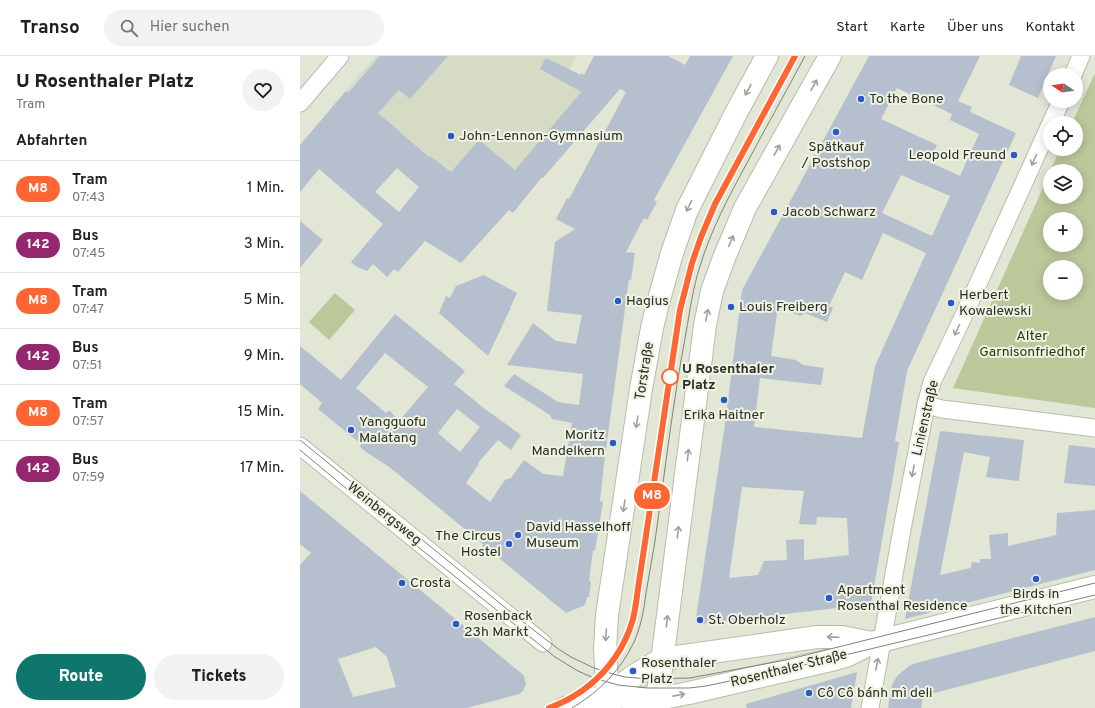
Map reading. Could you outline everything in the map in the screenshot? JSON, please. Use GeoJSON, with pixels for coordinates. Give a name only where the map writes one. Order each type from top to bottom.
{"type":"FeatureCollection","features":[{"type":"Feature","properties":{"kind":"main road","name":"Torstraße"},"geometry":{"type":"LineString","coordinates":[[609,701],[605,649],[607,615],[652,328],[672,252],[687,210],[736,113],[767,56]]}},
{"type":"Feature","properties":{"kind":"main road"},"geometry":{"type":"LineString","coordinates":[[564,708],[634,698],[657,704],[705,325],[712,292],[724,258],[745,208],[830,56]]}},
{"type":"Feature","properties":{"kind":"main road","name":"Rosenthaler Straße"},"geometry":{"type":"LineString","coordinates":[[657,704],[846,656],[877,642],[1095,587]]}},
{"type":"Feature","properties":{"kind":"main road","name":"Rosenthaler Straße"},"geometry":{"type":"LineString","coordinates":[[662,659],[817,637],[842,637],[877,642]]}},
{"type":"Feature","properties":{"kind":"main road"},"geometry":{"type":"LineString","coordinates":[[609,701],[632,677],[662,659]]}},
{"type":"Feature","properties":{"kind":"street"},"geometry":{"type":"LineString","coordinates":[[300,103],[340,56]]}},
{"type":"Feature","properties":{"kind":"street"},"geometry":{"type":"LineString","coordinates":[[1075,68],[1081,56]]}},
{"type":"Feature","properties":{"kind":"street","name":"Linienstraße"},"geometry":{"type":"LineString","coordinates":[[870,708],[877,642],[888,601],[926,405],[932,382],[1043,140]]}},
{"type":"Feature","properties":{"kind":"street"},"geometry":{"type":"LineString","coordinates":[[926,405],[942,409],[1095,428]]}},
{"type":"Feature","properties":{"kind":"street","name":"Weinbergsweg"},"geometry":{"type":"LineString","coordinates":[[300,446],[543,643]]}},
{"type":"Feature","properties":{"kind":"shaded area","name":"John-Lennon-Gymnasium"},"geometry":{"type":"Polygon","coordinates":[[[376,56],[576,56],[563,82],[581,92],[467,227],[329,110],[376,56]]]}},
{"type":"Feature","properties":{"kind":"green space","name":"Alter Garnisonfriedhof"},"geometry":{"type":"Polygon","coordinates":[[[1095,73],[1095,408],[953,388],[1043,188],[1043,204],[1083,204],[1083,164],[1053,164],[1057,156],[1083,156],[1083,116],[1075,116],[1079,108],[1083,108],[1083,99],[1095,73]]]}},
{"type":"Feature","properties":{"kind":"green space"},"geometry":{"type":"Polygon","coordinates":[[[335,293],[355,310],[329,340],[309,322],[335,293]]]}},
{"type":"Feature","properties":{"kind":"building"},"geometry":{"type":"Polygon","coordinates":[[[380,56],[448,56],[410,99],[399,90],[378,113],[429,157],[430,156],[451,172],[479,140],[515,170],[581,92],[540,69],[546,58],[581,75],[581,73],[584,75],[594,56],[668,56],[685,65],[690,56],[733,56],[654,200],[657,202],[647,220],[644,218],[626,252],[635,253],[631,280],[629,279],[604,464],[600,501],[603,502],[595,551],[593,550],[589,581],[591,582],[589,597],[587,597],[585,605],[566,613],[494,554],[493,555],[482,546],[483,544],[388,466],[360,447],[361,444],[318,409],[322,403],[300,384],[300,346],[341,380],[395,314],[465,371],[454,384],[521,435],[511,450],[498,440],[478,463],[479,464],[466,483],[490,502],[505,480],[511,478],[524,460],[543,474],[563,476],[572,423],[552,419],[550,415],[504,386],[514,374],[558,402],[579,405],[583,374],[507,365],[533,323],[556,341],[576,344],[582,315],[547,311],[555,242],[575,229],[556,219],[567,198],[569,199],[626,92],[620,89],[543,178],[542,177],[513,213],[509,210],[461,263],[425,241],[398,272],[394,269],[387,277],[373,264],[367,271],[357,267],[351,262],[383,224],[319,169],[300,192],[300,145],[346,91],[348,93],[380,56]],[[397,168],[375,192],[399,212],[419,187],[397,168]],[[385,353],[356,388],[386,413],[389,410],[399,421],[428,387],[385,353]],[[457,409],[438,433],[460,452],[480,427],[457,409]]]}},
{"type":"Feature","properties":{"kind":"building"},"geometry":{"type":"Polygon","coordinates":[[[869,56],[980,56],[958,101],[972,107],[970,112],[1016,133],[907,371],[895,441],[899,442],[871,604],[701,624],[696,618],[725,424],[742,290],[869,56]],[[897,88],[881,119],[937,145],[929,162],[960,176],[979,134],[950,120],[952,114],[897,88]],[[901,175],[882,213],[932,236],[950,196],[901,175]],[[883,233],[862,280],[845,272],[829,306],[833,308],[827,322],[805,313],[800,316],[778,306],[771,356],[796,360],[803,365],[824,368],[821,385],[760,378],[754,427],[862,438],[875,366],[926,253],[883,233]],[[742,487],[729,578],[758,575],[764,561],[787,560],[786,540],[804,539],[804,560],[849,555],[847,518],[817,517],[816,525],[799,524],[804,491],[742,487]]]}},
{"type":"Feature","properties":{"kind":"building"},"geometry":{"type":"Polygon","coordinates":[[[1021,56],[1056,56],[1051,68],[1043,68],[1043,86],[1038,98],[1009,85],[1021,56]]]}},
{"type":"Feature","properties":{"kind":"building"},"geometry":{"type":"Polygon","coordinates":[[[300,221],[323,240],[300,268],[300,221]]]}},
{"type":"Feature","properties":{"kind":"building"},"geometry":{"type":"Polygon","coordinates":[[[484,275],[517,293],[511,306],[509,306],[511,307],[488,356],[439,313],[446,296],[450,298],[456,286],[484,275]]]}},
{"type":"Feature","properties":{"kind":"building"},"geometry":{"type":"Polygon","coordinates":[[[940,431],[1024,440],[1019,481],[986,477],[990,457],[964,452],[940,575],[971,568],[972,562],[980,563],[980,559],[991,559],[989,535],[1008,533],[1008,546],[1056,535],[1057,513],[1095,510],[1095,570],[905,619],[940,431]]]}},
{"type":"Feature","properties":{"kind":"building"},"geometry":{"type":"Polygon","coordinates":[[[1069,445],[1095,448],[1095,486],[1064,483],[1069,445]]]}},
{"type":"Feature","properties":{"kind":"building"},"geometry":{"type":"Polygon","coordinates":[[[300,491],[521,673],[524,676],[526,684],[523,691],[519,694],[467,708],[300,708],[300,565],[311,553],[300,544],[300,491]],[[376,647],[338,659],[353,697],[396,687],[387,657],[376,647]]]}},
{"type":"Feature","properties":{"kind":"building"},"geometry":{"type":"Polygon","coordinates":[[[1095,617],[1095,651],[923,696],[921,708],[888,708],[891,688],[894,681],[898,675],[909,666],[1095,617]]]}},
{"type":"Feature","properties":{"kind":"building"},"geometry":{"type":"Polygon","coordinates":[[[857,672],[851,708],[747,708],[746,704],[857,672]]]}},
{"type":"Feature","properties":{"kind":"tram line"},"geometry":{"type":"LineString","coordinates":[[549,708],[578,694],[602,674],[621,649],[628,634],[636,605],[680,310],[692,263],[715,204],[795,56]]}},
{"type":"Feature","properties":{"kind":"tram line","name":"M8"},"geometry":{"type":"LineString","coordinates":[[549,708],[572,698],[597,679],[613,660],[626,639],[630,629],[639,582],[680,310],[692,263],[715,204],[795,56]]}},
{"type":"Feature","properties":{"kind":"tram line"},"geometry":{"type":"LineString","coordinates":[[572,708],[582,702],[608,680],[623,662],[634,642],[644,606],[655,541],[669,436],[692,299],[704,253],[727,201],[805,56]]}},
{"type":"Feature","properties":{"kind":"tram line"},"geometry":{"type":"LineString","coordinates":[[300,440],[518,618],[557,648],[571,657],[594,668],[625,677],[649,679],[690,678],[786,660],[1095,583]]}},
{"type":"Feature","properties":{"kind":"tram line"},"geometry":{"type":"LineString","coordinates":[[300,450],[555,657],[578,671],[597,679],[618,685],[647,688],[689,688],[706,686],[787,669],[1095,595]]}},
{"type":"Feature","properties":{"kind":"place","name":"To the Bone"},"geometry":{"type":"Point","coordinates":[861,99]}},
{"type":"Feature","properties":{"kind":"place","name":"Spätkauf / Postshop"},"geometry":{"type":"Point","coordinates":[836,132]}},
{"type":"Feature","properties":{"kind":"place","name":"John-Lennon-Gymnasium"},"geometry":{"type":"Point","coordinates":[451,136]}},
{"type":"Feature","properties":{"kind":"place","name":"Leopold Freund"},"geometry":{"type":"Point","coordinates":[1014,155]}},
{"type":"Feature","properties":{"kind":"place","name":"Jacob Schwarz"},"geometry":{"type":"Point","coordinates":[774,212]}},
{"type":"Feature","properties":{"kind":"place","name":"Hagius"},"geometry":{"type":"Point","coordinates":[618,301]}},
{"type":"Feature","properties":{"kind":"place","name":"Herbert Kowalewski"},"geometry":{"type":"Point","coordinates":[951,303]}},
{"type":"Feature","properties":{"kind":"place","name":"Louis Freiberg"},"geometry":{"type":"Point","coordinates":[731,307]}},
{"type":"Feature","properties":{"kind":"place","name":"U Rosenthaler Platz"},"geometry":{"type":"Point","coordinates":[670,377]}},
{"type":"Feature","properties":{"kind":"place","name":"Erika Haitner"},"geometry":{"type":"Point","coordinates":[724,400]}},
{"type":"Feature","properties":{"kind":"place","name":"Yangguofu Malatang"},"geometry":{"type":"Point","coordinates":[351,430]}},
{"type":"Feature","properties":{"kind":"place","name":"Moritz Mandelkern"},"geometry":{"type":"Point","coordinates":[613,443]}},
{"type":"Feature","properties":{"kind":"place","name":"David Hasselhoff Museum"},"geometry":{"type":"Point","coordinates":[518,535]}},
{"type":"Feature","properties":{"kind":"place","name":"The Circus Hostel"},"geometry":{"type":"Point","coordinates":[509,544]}},
{"type":"Feature","properties":{"kind":"place","name":"Birds in the Kitchen"},"geometry":{"type":"Point","coordinates":[1036,579]}},
{"type":"Feature","properties":{"kind":"place","name":"Crosta"},"geometry":{"type":"Point","coordinates":[402,583]}},
{"type":"Feature","properties":{"kind":"place","name":"Apartment Rosenthal Residence"},"geometry":{"type":"Point","coordinates":[829,598]}},
{"type":"Feature","properties":{"kind":"place","name":"St. Oberholz"},"geometry":{"type":"Point","coordinates":[700,620]}},
{"type":"Feature","properties":{"kind":"place","name":"Rosenback 23h Markt"},"geometry":{"type":"Point","coordinates":[456,624]}},
{"type":"Feature","properties":{"kind":"place","name":"Rosenthaler Platz"},"geometry":{"type":"Point","coordinates":[633,671]}},
{"type":"Feature","properties":{"kind":"place","name":"Cô Cô bánh mì deli"},"geometry":{"type":"Point","coordinates":[809,693]}}]}
